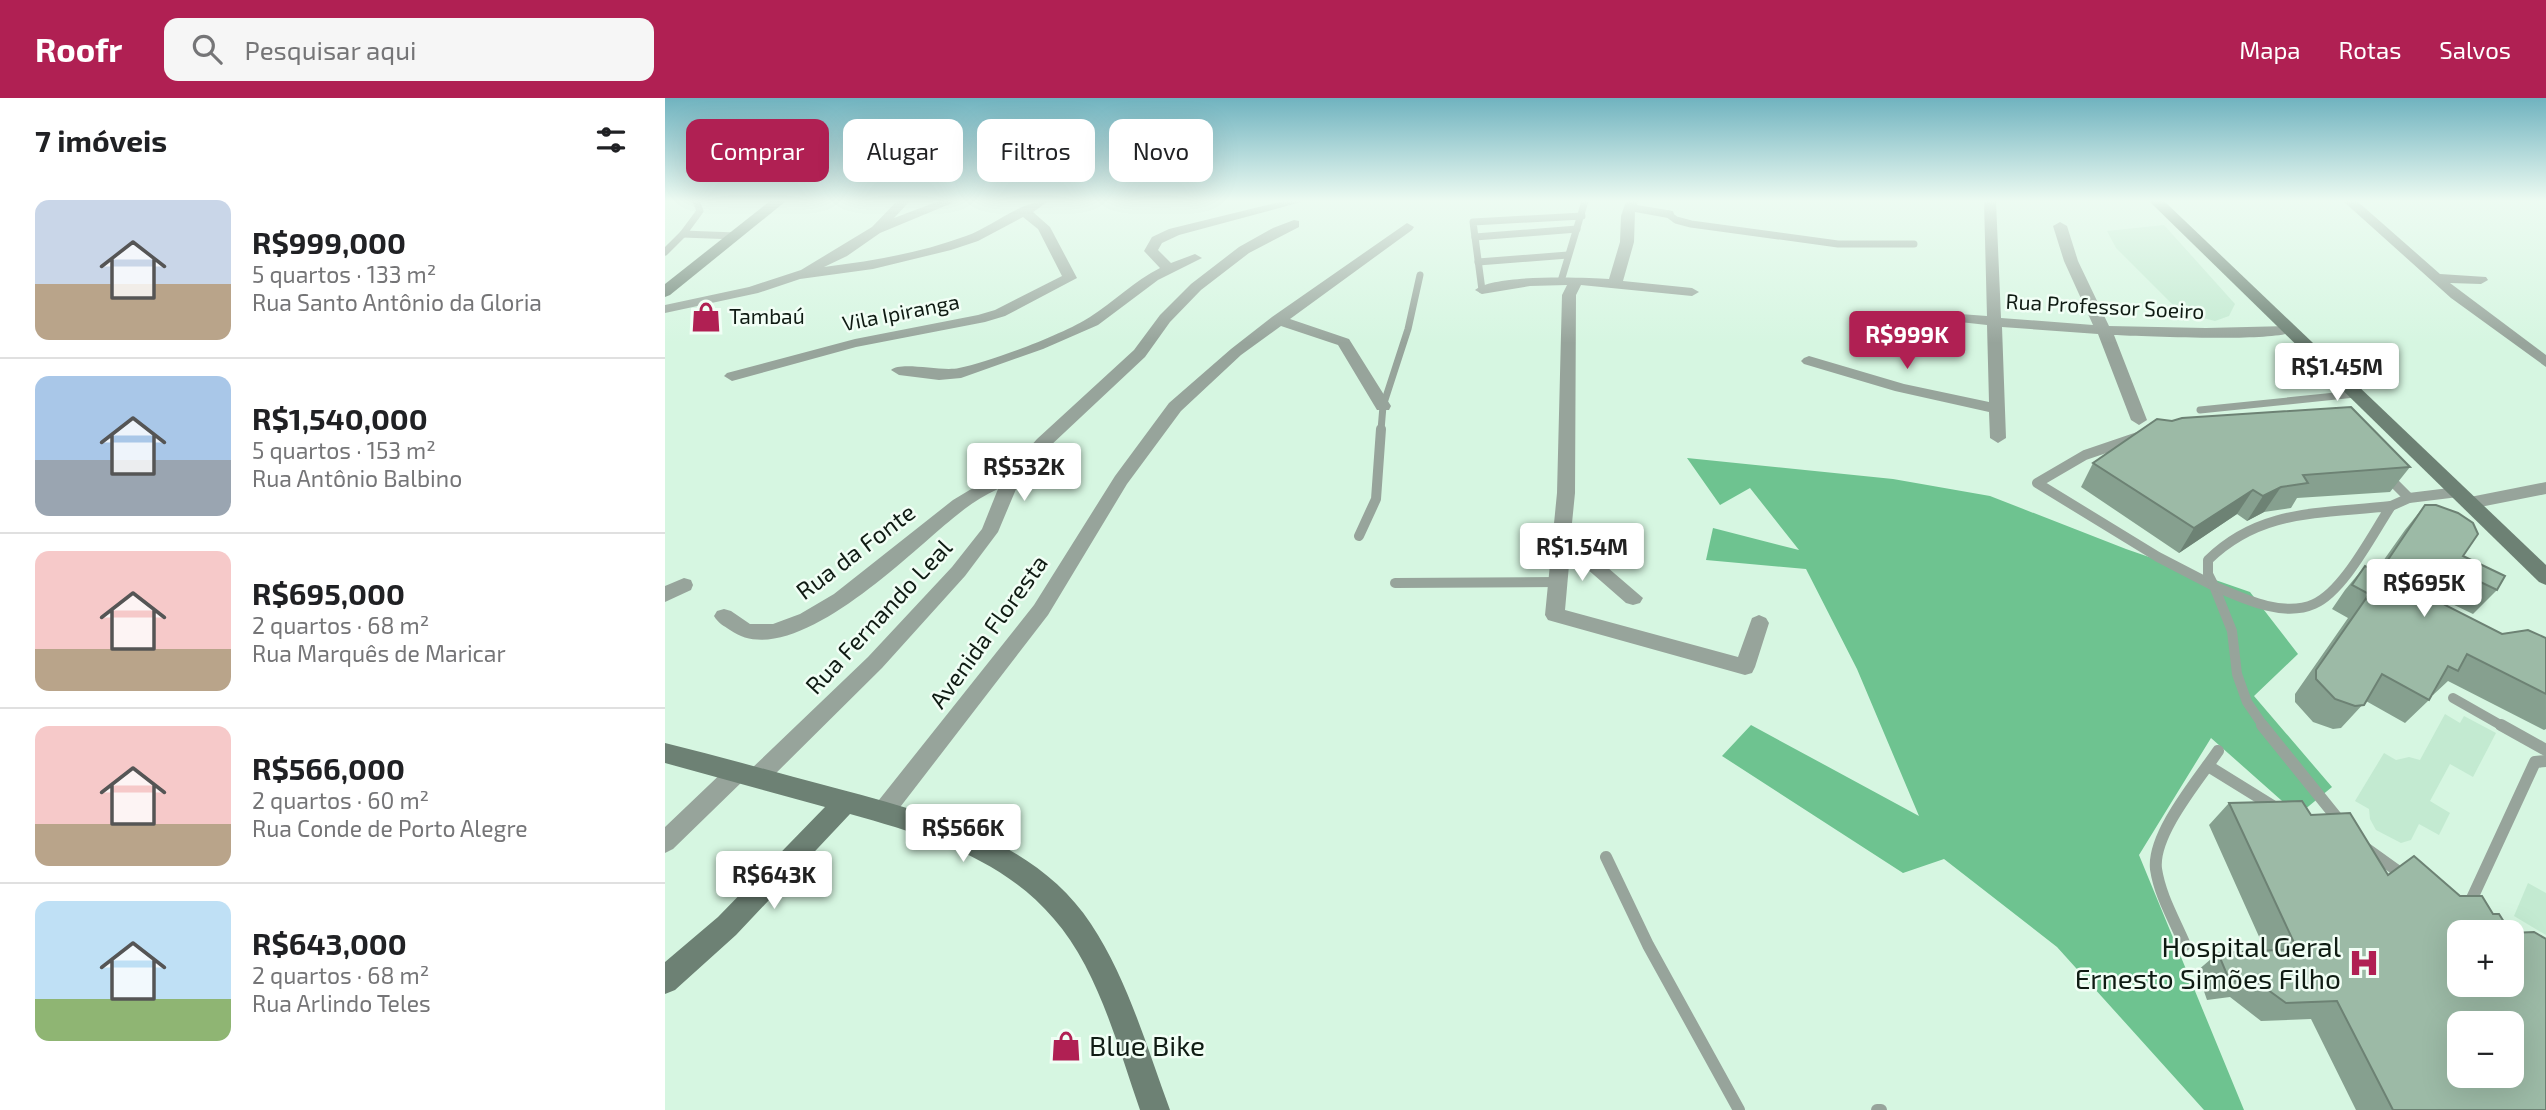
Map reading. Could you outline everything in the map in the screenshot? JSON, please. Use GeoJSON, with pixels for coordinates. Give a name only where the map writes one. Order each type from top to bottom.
{"type":"FeatureCollection","features":[{"type":"Feature","properties":{"kind":"main road"},"geometry":{"type":"LineString","coordinates":[[665,292],[720,248]]}},
{"type":"Feature","properties":{"kind":"main road"},"geometry":{"type":"LineString","coordinates":[[2205,248],[2546,576]]}},
{"type":"Feature","properties":{"kind":"main road"},"geometry":{"type":"LineString","coordinates":[[665,753],[883,812],[979,845],[1042,886],[1059,904],[1094,957],[1155,1110]]}},
{"type":"Feature","properties":{"kind":"main road"},"geometry":{"type":"LineString","coordinates":[[665,980],[727,926],[845,802]]}},
{"type":"Feature","properties":{"kind":"street"},"geometry":{"type":"LineString","coordinates":[[665,309],[753,290],[799,275],[849,248]]}},
{"type":"Feature","properties":{"kind":"street"},"geometry":{"type":"LineString","coordinates":[[799,275],[873,265],[941,248]]}},
{"type":"Feature","properties":{"kind":"street","name":"Vila Ipiranga"},"geometry":{"type":"LineString","coordinates":[[732,376],[855,342],[980,319],[1042,293],[1071,276],[1056,248]]}},
{"type":"Feature","properties":{"kind":"street"},"geometry":{"type":"LineString","coordinates":[[1153,248],[1151,251],[1169,269]]}},
{"type":"Feature","properties":{"kind":"street","name":"Rua Fernando Leal"},"geometry":{"type":"LineString","coordinates":[[665,842],[748,775],[867,668],[986,538],[1014,477],[1136,358],[1169,314],[1212,275],[1250,248]]}},
{"type":"Feature","properties":{"kind":"street","name":"Avenida Floresta"},"geometry":{"type":"LineString","coordinates":[[883,812],[1041,610],[1114,492],[1175,407],[1203,379],[1277,320],[1377,248]]}},
{"type":"Feature","properties":{"kind":"street"},"geometry":{"type":"LineString","coordinates":[[1615,283],[1625,248]]}},
{"type":"Feature","properties":{"kind":"street"},"geometry":{"type":"LineString","coordinates":[[1992,248],[1998,438]]}},
{"type":"Feature","properties":{"kind":"street"},"geometry":{"type":"LineString","coordinates":[[2067,248],[2089,304],[2106,332],[2139,420]]}},
{"type":"Feature","properties":{"kind":"street"},"geometry":{"type":"LineString","coordinates":[[2403,248],[2470,306],[2539,350],[2546,362]]}},
{"type":"Feature","properties":{"kind":"street"},"geometry":{"type":"LineString","coordinates":[[899,370],[939,375],[961,373],[1038,346],[1093,322],[1153,277],[1195,258]]}},
{"type":"Feature","properties":{"kind":"street"},"geometry":{"type":"LineString","coordinates":[[2437,278],[2481,281]]}},
{"type":"Feature","properties":{"kind":"street"},"geometry":{"type":"LineString","coordinates":[[1568,281],[1570,295],[1563,535],[1555,615],[1745,667],[1759,623]]}},
{"type":"Feature","properties":{"kind":"street"},"geometry":{"type":"LineString","coordinates":[[1482,290],[1568,281],[1615,283],[1692,292]]}},
{"type":"Feature","properties":{"kind":"street","name":"Rua Professor Soeiro"},"geometry":{"type":"LineString","coordinates":[[1960,317],[2106,332],[2226,334],[2289,330]]}},
{"type":"Feature","properties":{"kind":"street"},"geometry":{"type":"LineString","coordinates":[[1277,320],[1344,342],[1383,406]]}},
{"type":"Feature","properties":{"kind":"street"},"geometry":{"type":"LineString","coordinates":[[1809,361],[1901,388],[1997,409]]}},
{"type":"Feature","properties":{"kind":"street","name":"Rua da Fonte"},"geometry":{"type":"LineString","coordinates":[[724,616],[737,628],[756,635],[769,634],[806,622],[915,541],[949,511],[991,485],[1014,477]]}},
{"type":"Feature","properties":{"kind":"street"},"geometry":{"type":"LineString","coordinates":[[2464,498],[2546,488]]}},
{"type":"Feature","properties":{"kind":"street"},"geometry":{"type":"LineString","coordinates":[[1563,535],[1586,560],[1633,598]]}},
{"type":"Feature","properties":{"kind":"street"},"geometry":{"type":"LineString","coordinates":[[665,595],[684,586]]}},
{"type":"Feature","properties":{"kind":"lane"},"geometry":{"type":"LineString","coordinates":[[1476,248],[1482,290]]}},
{"type":"Feature","properties":{"kind":"lane"},"geometry":{"type":"LineString","coordinates":[[1568,281],[1570,248]]}},
{"type":"Feature","properties":{"kind":"lane"},"geometry":{"type":"LineString","coordinates":[[1478,262],[1568,255]]}},
{"type":"Feature","properties":{"kind":"lane"},"geometry":{"type":"LineString","coordinates":[[1359,536],[1376,499],[1383,406],[1408,329],[1420,275]]}},
{"type":"Feature","properties":{"kind":"lane"},"geometry":{"type":"LineString","coordinates":[[2200,410],[2355,394]]}},
{"type":"Feature","properties":{"kind":"lane"},"geometry":{"type":"LineString","coordinates":[[2150,436],[2095,449],[2076,457],[2036,483],[2158,557],[2214,586],[2283,607],[2313,605],[2328,595],[2391,506]]}},
{"type":"Feature","properties":{"kind":"lane"},"geometry":{"type":"LineString","coordinates":[[2382,471],[2409,498]]}},
{"type":"Feature","properties":{"kind":"lane"},"geometry":{"type":"LineString","coordinates":[[2412,881],[2391,868],[2347,830],[2276,745],[2247,702],[2237,674],[2232,631],[2206,567],[2208,560],[2259,524],[2287,516],[2391,506],[2409,498],[2464,498]]}},
{"type":"Feature","properties":{"kind":"lane"},"geometry":{"type":"LineString","coordinates":[[1395,583],[1559,582]]}},
{"type":"Feature","properties":{"kind":"lane"},"geometry":{"type":"LineString","coordinates":[[2453,698],[2546,750]]}},
{"type":"Feature","properties":{"kind":"lane"},"geometry":{"type":"LineString","coordinates":[[2185,944],[2160,883],[2155,860],[2161,840],[2218,751]]}},
{"type":"Feature","properties":{"kind":"lane"},"geometry":{"type":"LineString","coordinates":[[2465,914],[2535,762],[2546,761]]}},
{"type":"Feature","properties":{"kind":"lane"},"geometry":{"type":"LineString","coordinates":[[2208,766],[2285,814]]}},
{"type":"Feature","properties":{"kind":"lane"},"geometry":{"type":"LineString","coordinates":[[2321,824],[2347,830]]}},
{"type":"Feature","properties":{"kind":"lane"},"geometry":{"type":"LineString","coordinates":[[1606,857],[1617,875],[1643,936],[1739,1110]]}},
{"type":"Feature","properties":{"kind":"shaded area"},"geometry":{"type":"Polygon","coordinates":[[[2116,248],[2185,248],[2235,304],[2229,316],[2215,321],[2180,312],[2116,248]]]}},
{"type":"Feature","properties":{"kind":"shaded area"},"geometry":{"type":"Polygon","coordinates":[[[2445,714],[2460,723],[2464,716],[2496,733],[2473,777],[2450,764],[2430,801],[2450,813],[2439,835],[2419,824],[2411,840],[2401,843],[2376,830],[2370,819],[2369,809],[2355,801],[2384,753],[2396,760],[2409,757],[2420,760],[2445,714]]]}},
{"type":"Feature","properties":{"kind":"shaded area"},"geometry":{"type":"Polygon","coordinates":[[[2528,883],[2546,893],[2546,935],[2514,916],[2528,883]]]}},
{"type":"Feature","properties":{"kind":"green space"},"geometry":{"type":"Polygon","coordinates":[[[1687,458],[1893,479],[1990,496],[2126,549],[2250,592],[2298,654],[2254,696],[2332,787],[2298,815],[2211,738],[2139,855],[2244,1110],[2204,1110],[2057,947],[1944,859],[1903,873],[1722,756],[1751,725],[1919,816],[1857,669],[1806,569],[1706,560],[1713,528],[1799,550],[1750,488],[1720,505],[1687,458]]]}},
{"type":"Feature","properties":{"kind":"building"},"geometry":{"type":"Polygon","coordinates":[[[2351,407],[2410,467],[2303,475],[2308,483],[2281,487],[2263,496],[2253,490],[2194,528],[2093,463],[2157,419],[2172,421],[2182,418],[2351,407]]]}},
{"type":"Feature","properties":{"kind":"building"},"geometry":{"type":"Polygon","coordinates":[[[2425,505],[2436,505],[2458,513],[2473,523],[2478,534],[2463,556],[2505,576],[2497,590],[2466,575],[2445,605],[2502,634],[2528,630],[2546,638],[2546,694],[2467,654],[2458,671],[2448,666],[2429,700],[2382,674],[2364,705],[2355,706],[2335,699],[2316,679],[2316,670],[2369,594],[2352,585],[2365,566],[2379,573],[2425,505]]]}},
{"type":"Feature","properties":{"kind":"building","name":"Hospital Geral Ernesto Simões Filho"},"geometry":{"type":"Polygon","coordinates":[[[2302,801],[2311,815],[2350,813],[2388,875],[2414,856],[2460,896],[2482,896],[2493,914],[2499,914],[2503,920],[2447,920],[2447,997],[2524,997],[2524,932],[2534,932],[2546,939],[2546,1110],[2393,1110],[2337,1001],[2286,1003],[2253,979],[2230,982],[2218,953],[2297,949],[2229,803],[2302,801]]]}},
{"type":"Feature","properties":{"kind":"place","name":"Tambaú"},"geometry":{"type":"Point","coordinates":[706,317]}},
{"type":"Feature","properties":{"kind":"place","name":"Hospital Geral Ernesto Simões Filho"},"geometry":{"type":"Point","coordinates":[2364,963]}},
{"type":"Feature","properties":{"kind":"place","name":"Blue Bike"},"geometry":{"type":"Point","coordinates":[1066,1046]}}]}
